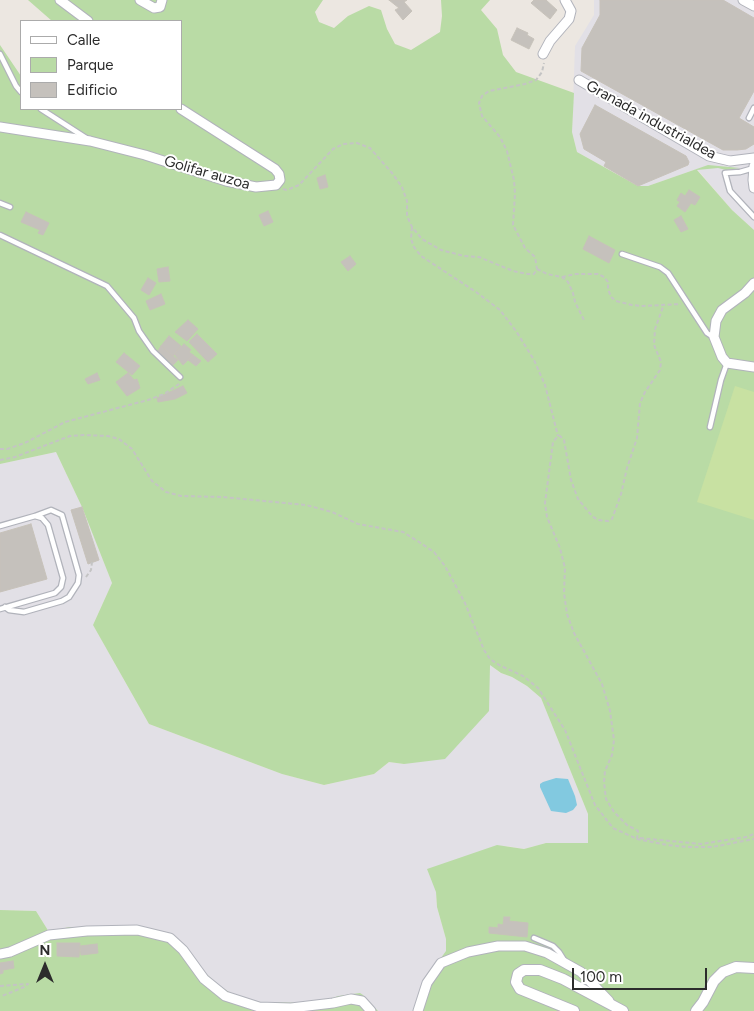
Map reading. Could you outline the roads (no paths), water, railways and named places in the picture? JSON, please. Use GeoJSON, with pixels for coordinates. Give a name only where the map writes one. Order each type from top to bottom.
{"type":"FeatureCollection","features":[{"type":"Feature","properties":{"kind":"street"},"geometry":{"type":"LineString","coordinates":[[60,0],[87,20]]}},
{"type":"Feature","properties":{"kind":"street"},"geometry":{"type":"LineString","coordinates":[[140,0],[154,8],[160,7],[162,0]]}},
{"type":"Feature","properties":{"kind":"street"},"geometry":{"type":"LineString","coordinates":[[543,54],[550,41],[570,19],[571,11],[565,0]]}},
{"type":"Feature","properties":{"kind":"street"},"geometry":{"type":"LineString","coordinates":[[743,0],[754,6]]}},
{"type":"Feature","properties":{"kind":"street","name":"Granada industrialdea"},"geometry":{"type":"LineString","coordinates":[[579,80],[709,156],[730,161],[754,158]]}},
{"type":"Feature","properties":{"kind":"street","name":"Golifar auzoa"},"geometry":{"type":"LineString","coordinates":[[0,126],[90,141],[145,155],[226,182],[256,187],[276,185],[280,180],[279,174],[275,169],[182,110]]}},
{"type":"Feature","properties":{"kind":"street"},"geometry":{"type":"LineString","coordinates":[[754,167],[754,188]]}},
{"type":"Feature","properties":{"kind":"street"},"geometry":{"type":"LineString","coordinates":[[754,283],[722,310],[716,321],[714,337],[727,364],[754,367]]}},
{"type":"Feature","properties":{"kind":"street"},"geometry":{"type":"LineString","coordinates":[[0,954],[10,952],[49,935],[87,931],[137,930],[170,938],[183,950],[204,979],[225,996],[259,1007],[291,1008],[351,999],[362,1001],[371,1011]]}},
{"type":"Feature","properties":{"kind":"street"},"geometry":{"type":"LineString","coordinates":[[418,1011],[427,983],[442,963],[468,952],[498,946],[525,946],[547,953],[581,972],[619,1009]]}},
{"type":"Feature","properties":{"kind":"street"},"geometry":{"type":"LineString","coordinates":[[696,1011],[714,981],[723,972],[736,967],[754,968]]}},
{"type":"Feature","properties":{"kind":"street"},"geometry":{"type":"LineString","coordinates":[[574,1011],[520,989],[516,982],[518,974],[524,970],[540,970],[563,979],[619,1009]]}},
{"type":"Feature","properties":{"kind":"lane"},"geometry":{"type":"LineString","coordinates":[[0,54],[20,91]]}},
{"type":"Feature","properties":{"kind":"lane"},"geometry":{"type":"LineString","coordinates":[[749,118],[754,108]]}},
{"type":"Feature","properties":{"kind":"lane"},"geometry":{"type":"LineString","coordinates":[[43,110],[90,141]]}},
{"type":"Feature","properties":{"kind":"lane"},"geometry":{"type":"LineString","coordinates":[[754,167],[740,172],[725,173],[730,191],[754,217]]}},
{"type":"Feature","properties":{"kind":"lane"},"geometry":{"type":"LineString","coordinates":[[0,202],[10,207]]}},
{"type":"Feature","properties":{"kind":"lane"},"geometry":{"type":"LineString","coordinates":[[0,235],[107,286],[125,306],[153,351],[180,377]]}},
{"type":"Feature","properties":{"kind":"lane"},"geometry":{"type":"LineString","coordinates":[[622,254],[660,267],[668,273],[707,333],[714,337]]}},
{"type":"Feature","properties":{"kind":"lane"},"geometry":{"type":"LineString","coordinates":[[710,426],[721,380],[727,364]]}},
{"type":"Feature","properties":{"kind":"lane"},"geometry":{"type":"LineString","coordinates":[[0,526],[51,510],[62,514],[80,575],[78,583],[69,596],[62,601],[24,612],[3,608]]}},
{"type":"Feature","properties":{"kind":"lane"},"geometry":{"type":"LineString","coordinates":[[3,608],[55,593],[61,587],[63,578],[48,525],[42,518],[35,516]]}},
{"type":"Feature","properties":{"kind":"lane"},"geometry":{"type":"LineString","coordinates":[[534,938],[553,946],[566,964]]}},
{"type":"Feature","properties":{"kind":"water"},"geometry":{"type":"Polygon","coordinates":[[[556,778],[568,779],[575,796],[577,805],[573,810],[566,813],[551,811],[540,787],[540,784],[543,782],[556,778]]]}}]}
